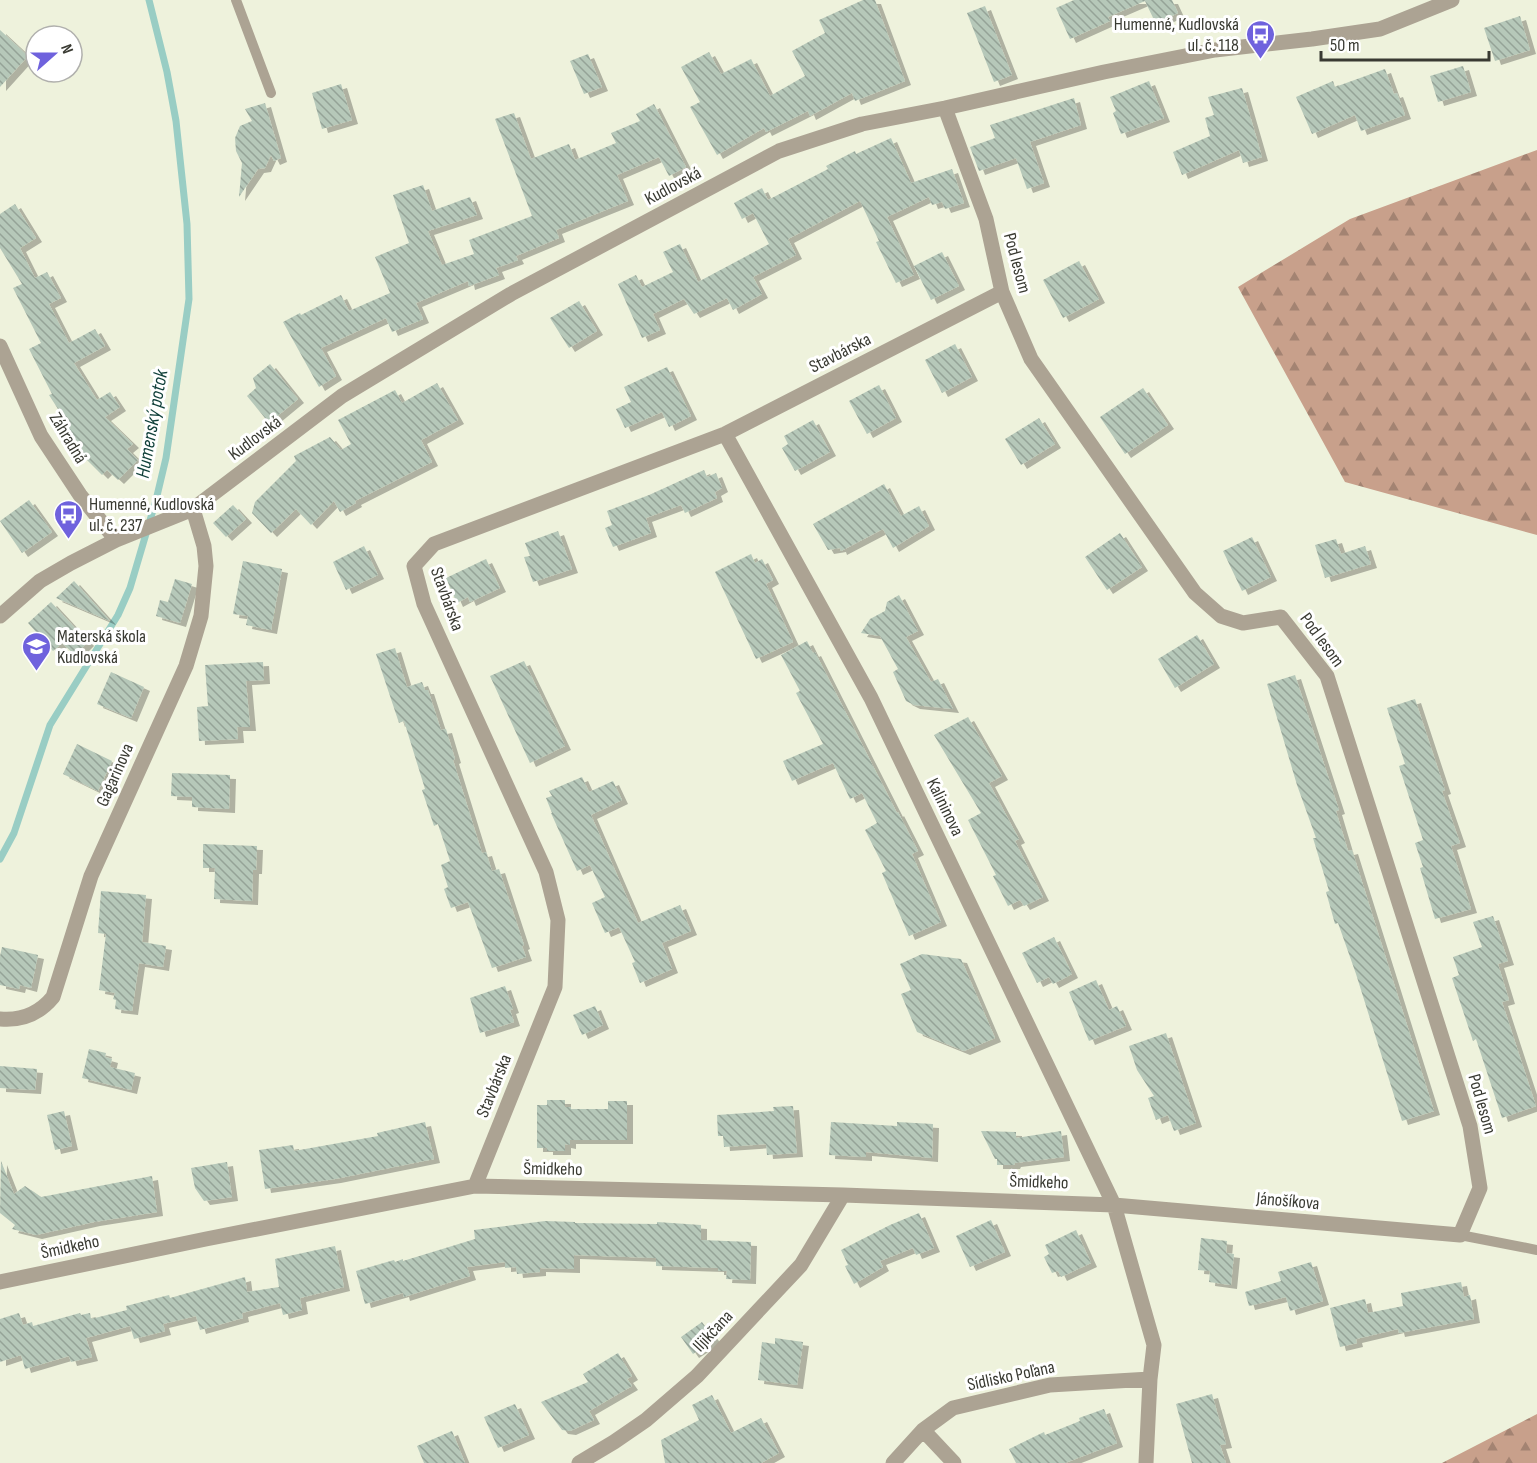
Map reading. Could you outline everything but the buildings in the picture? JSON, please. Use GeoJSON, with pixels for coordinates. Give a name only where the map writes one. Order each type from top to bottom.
{"type":"FeatureCollection","features":[{"type":"Feature","properties":{"kind":"street","name":"Kudlovská"},"geometry":{"type":"LineString","coordinates":[[0,616],[40,581],[71,563],[116,540],[193,509],[342,396],[532,283],[779,151],[862,124],[1104,72],[1215,50],[1380,29],[1452,0]]}},
{"type":"Feature","properties":{"kind":"street","name":"Pod lesom"},"geometry":{"type":"LineString","coordinates":[[945,108],[986,219],[1002,292],[1031,359],[1195,593],[1221,616],[1243,623],[1281,617],[1327,676],[1470,1126],[1480,1188],[1460,1235]]}},
{"type":"Feature","properties":{"kind":"street","name":"Stavbárska"},"geometry":{"type":"LineString","coordinates":[[475,1186],[555,987],[558,921],[546,872],[424,604],[414,566],[434,544],[725,434],[1002,292]]}},
{"type":"Feature","properties":{"kind":"street","name":"Záhradná"},"geometry":{"type":"LineString","coordinates":[[0,346],[41,436],[80,495],[116,540]]}},
{"type":"Feature","properties":{"kind":"street","name":"Kalininova"},"geometry":{"type":"LineString","coordinates":[[725,434],[871,698],[1114,1205]]}},
{"type":"Feature","properties":{"kind":"street","name":"Gagarinova"},"geometry":{"type":"LineString","coordinates":[[0,1019],[9,1020],[31,1016],[53,997],[91,876],[186,666],[201,616],[206,566],[204,546],[193,509]]}},
{"type":"Feature","properties":{"kind":"street","name":"Šmidkeho"},"geometry":{"type":"LineString","coordinates":[[0,1282],[475,1186],[843,1195],[1114,1205]]}},
{"type":"Feature","properties":{"kind":"street","name":"Iljikčana"},"geometry":{"type":"LineString","coordinates":[[579,1463],[646,1420],[697,1376],[801,1265],[843,1195]]}},
{"type":"Feature","properties":{"kind":"street","name":"Jánošíkova"},"geometry":{"type":"LineString","coordinates":[[1114,1205],[1460,1235]]}},
{"type":"Feature","properties":{"kind":"street"},"geometry":{"type":"LineString","coordinates":[[1114,1205],[1154,1345],[1146,1463]]}},
{"type":"Feature","properties":{"kind":"street","name":"Sídlisko Poľana"},"geometry":{"type":"LineString","coordinates":[[893,1463],[923,1430],[953,1408],[1050,1385],[1150,1379]]}},
{"type":"Feature","properties":{"kind":"street"},"geometry":{"type":"LineString","coordinates":[[923,1430],[954,1463]]}},
{"type":"Feature","properties":{"kind":"lane"},"geometry":{"type":"LineString","coordinates":[[236,0],[271,93]]}},
{"type":"Feature","properties":{"kind":"lane"},"geometry":{"type":"LineString","coordinates":[[1460,1235],[1537,1250]]}},
{"type":"Feature","properties":{"kind":"green space"},"geometry":{"type":"Polygon","coordinates":[[[1537,150],[1537,535],[1345,482],[1238,287],[1350,219],[1537,150]]]}},
{"type":"Feature","properties":{"kind":"green space"},"geometry":{"type":"Polygon","coordinates":[[[1537,1414],[1537,1463],[1442,1463],[1537,1414]]]}},
{"type":"Feature","properties":{"kind":"waterway","name":"Humenský potok"},"geometry":{"type":"LineString","coordinates":[[0,859],[14,833],[50,725],[118,615],[130,588],[166,458],[189,299],[187,224],[176,121],[167,72],[149,0]]}},
{"type":"Feature","properties":{"kind":"place","name":"Humenné, Kudlovská ul. č. 118"},"geometry":{"type":"Point","coordinates":[1260,60]}},
{"type":"Feature","properties":{"kind":"place","name":"Humenné, Kudlovská ul. č. 237"},"geometry":{"type":"Point","coordinates":[68,540]}},
{"type":"Feature","properties":{"kind":"place","name":"Materská škola Kudlovská"},"geometry":{"type":"Point","coordinates":[36,672]}}]}
